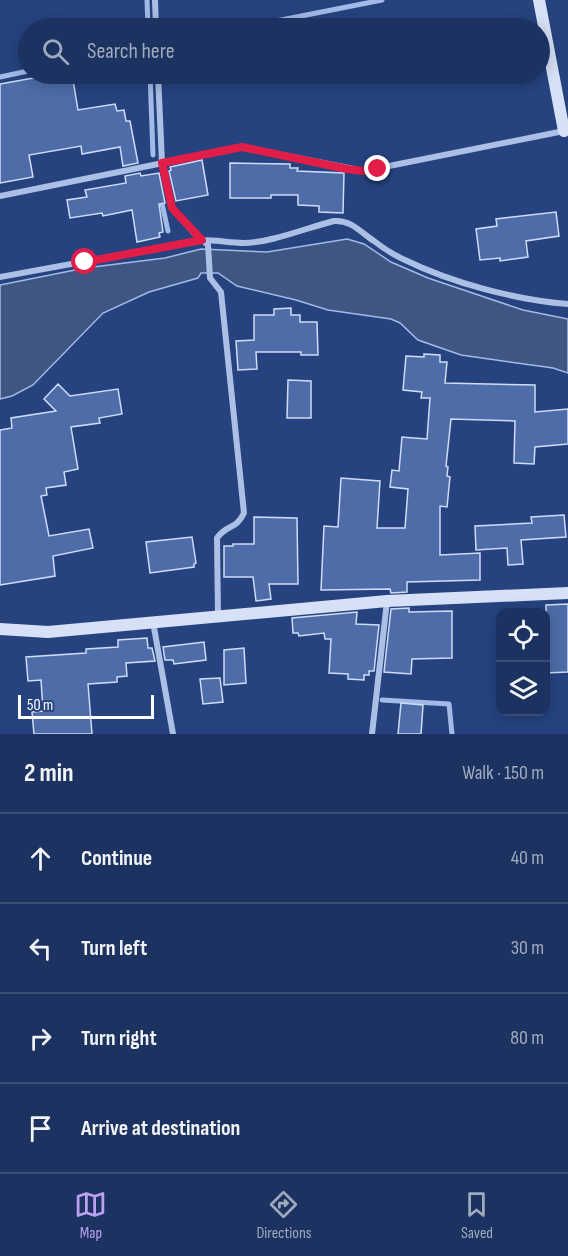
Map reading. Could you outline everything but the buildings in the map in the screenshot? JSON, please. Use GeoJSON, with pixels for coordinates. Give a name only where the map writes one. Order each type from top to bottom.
{"type":"FeatureCollection","features":[{"type":"Feature","properties":{"kind":"street"},"geometry":{"type":"LineString","coordinates":[[155,0],[156,18]]}},
{"type":"Feature","properties":{"kind":"street"},"geometry":{"type":"LineString","coordinates":[[539,0],[543,18]]}},
{"type":"Feature","properties":{"kind":"street"},"geometry":{"type":"LineString","coordinates":[[0,196],[242,147],[364,171],[566,130],[550,53]]}},
{"type":"Feature","properties":{"kind":"street"},"geometry":{"type":"LineString","coordinates":[[158,84],[162,163],[172,208],[208,245],[210,278],[222,292],[244,513],[240,523],[221,531],[217,538],[218,616]]}},
{"type":"Feature","properties":{"kind":"street"},"geometry":{"type":"LineString","coordinates":[[0,278],[202,240],[227,240],[243,243],[259,241],[334,220],[343,220],[404,260],[449,279],[537,302],[568,304]]}},
{"type":"Feature","properties":{"kind":"street"},"geometry":{"type":"LineString","coordinates":[[0,629],[48,632],[387,601],[568,593]]}},
{"type":"Feature","properties":{"kind":"street"},"geometry":{"type":"LineString","coordinates":[[372,734],[387,601]]}},
{"type":"Feature","properties":{"kind":"street"},"geometry":{"type":"LineString","coordinates":[[153,622],[173,734]]}},
{"type":"Feature","properties":{"kind":"water"},"geometry":{"type":"Polygon","coordinates":[[[347,239],[364,244],[391,262],[428,278],[523,310],[568,319],[568,373],[553,368],[461,355],[418,340],[400,323],[391,319],[328,310],[237,286],[218,273],[201,273],[198,278],[149,292],[103,313],[33,385],[12,396],[0,399],[0,285],[85,268],[165,258],[201,249],[267,252],[347,239]]]}},
{"type":"Feature","properties":{"kind":"waterway"},"geometry":{"type":"LineString","coordinates":[[147,0],[148,18]]}},
{"type":"Feature","properties":{"kind":"waterway"},"geometry":{"type":"LineString","coordinates":[[291,18],[382,0]]}},
{"type":"Feature","properties":{"kind":"waterway"},"geometry":{"type":"LineString","coordinates":[[0,77],[18,73]]}},
{"type":"Feature","properties":{"kind":"waterway"},"geometry":{"type":"LineString","coordinates":[[150,84],[153,155]]}},
{"type":"Feature","properties":{"kind":"waterway"},"geometry":{"type":"LineString","coordinates":[[161,199],[168,231]]}},
{"type":"Feature","properties":{"kind":"waterway"},"geometry":{"type":"LineString","coordinates":[[382,700],[449,704],[452,734]]}},
{"type":"Feature","properties":{"kind":"route"},"geometry":{"type":"LineString","coordinates":[[85,262],[202,240],[172,208],[162,163],[242,147],[347,169],[364,171],[378,169]]}}]}
